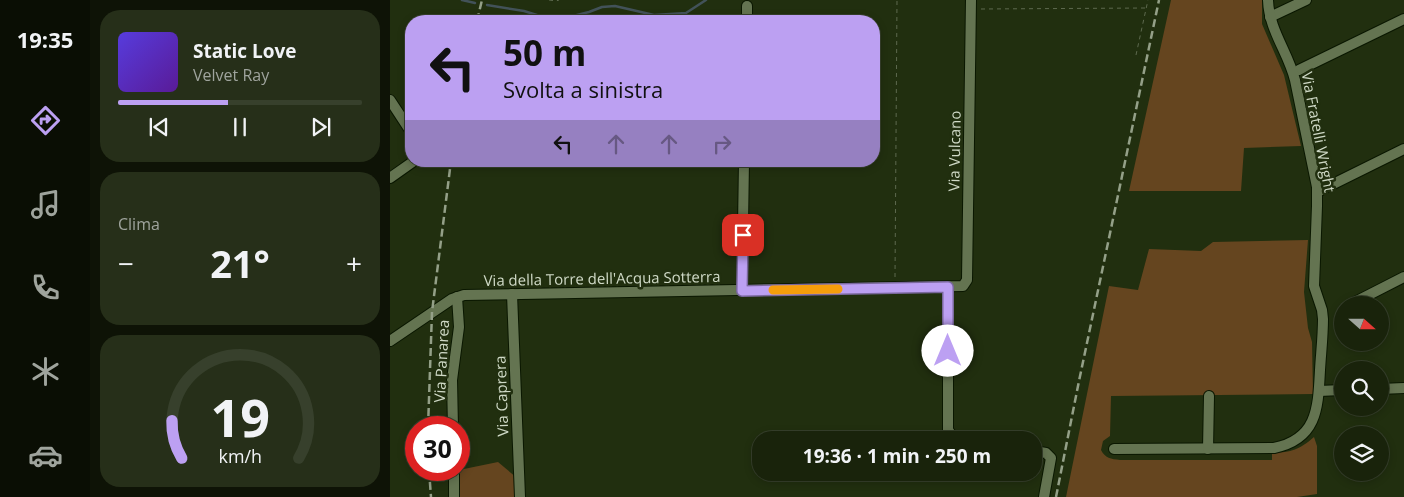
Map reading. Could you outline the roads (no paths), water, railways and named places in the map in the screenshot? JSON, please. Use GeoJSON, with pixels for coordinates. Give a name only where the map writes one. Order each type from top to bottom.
{"type":"FeatureCollection","features":[{"type":"Feature","properties":{"kind":"street","name":"Via Fratelli Wright"},"geometry":{"type":"LineString","coordinates":[[1114,450],[1271,448],[1294,442],[1304,434],[1312,423],[1318,408],[1323,319],[1322,310],[1315,294],[1314,284],[1317,192],[1292,68],[1274,31],[1268,0]]}},
{"type":"Feature","properties":{"kind":"street"},"geometry":{"type":"LineString","coordinates":[[1270,17],[1306,0]]}},
{"type":"Feature","properties":{"kind":"street","name":"Via Vulcano"},"geometry":{"type":"LineString","coordinates":[[948,287],[965,285],[967,280],[971,5]]}},
{"type":"Feature","properties":{"kind":"street"},"geometry":{"type":"LineString","coordinates":[[747,6],[747,15]]}},
{"type":"Feature","properties":{"kind":"street"},"geometry":{"type":"LineString","coordinates":[[1298,70],[1404,19]]}},
{"type":"Feature","properties":{"kind":"street"},"geometry":{"type":"LineString","coordinates":[[390,100],[405,123]]}},
{"type":"Feature","properties":{"kind":"street"},"geometry":{"type":"LineString","coordinates":[[1317,192],[1404,149]]}},
{"type":"Feature","properties":{"kind":"street"},"geometry":{"type":"LineString","coordinates":[[390,178],[406,167]]}},
{"type":"Feature","properties":{"kind":"street"},"geometry":{"type":"LineString","coordinates":[[742,291],[744,167]]}},
{"type":"Feature","properties":{"kind":"street"},"geometry":{"type":"LineString","coordinates":[[1367,296],[1404,277]]}},
{"type":"Feature","properties":{"kind":"street"},"geometry":{"type":"LineString","coordinates":[[948,287],[949,431]]}},
{"type":"Feature","properties":{"kind":"street","name":"Via della Torre dell'Acqua Sotterra"},"geometry":{"type":"LineString","coordinates":[[390,341],[438,308],[458,297],[512,294],[948,287]]}},
{"type":"Feature","properties":{"kind":"street","name":"Via Caprera"},"geometry":{"type":"LineString","coordinates":[[512,294],[520,497]]}},
{"type":"Feature","properties":{"kind":"street","name":"Via Panarea"},"geometry":{"type":"LineString","coordinates":[[453,416],[452,380],[459,327],[458,297]]}},
{"type":"Feature","properties":{"kind":"street"},"geometry":{"type":"LineString","coordinates":[[1389,389],[1404,388]]}},
{"type":"Feature","properties":{"kind":"street"},"geometry":{"type":"LineString","coordinates":[[1319,391],[1334,390]]}},
{"type":"Feature","properties":{"kind":"street"},"geometry":{"type":"LineString","coordinates":[[1208,449],[1209,396]]}},
{"type":"Feature","properties":{"kind":"street"},"geometry":{"type":"LineString","coordinates":[[1042,452],[1046,453],[1051,458],[1044,497]]}},
{"type":"Feature","properties":{"kind":"street"},"geometry":{"type":"LineString","coordinates":[[454,481],[454,497]]}},
{"type":"Feature","properties":{"kind":"waterway"},"geometry":{"type":"LineString","coordinates":[[462,0],[475,3]]}},
{"type":"Feature","properties":{"kind":"waterway"},"geometry":{"type":"LineString","coordinates":[[654,15],[686,13],[706,0]]}},
{"type":"Feature","properties":{"kind":"waterway"},"geometry":{"type":"LineString","coordinates":[[487,5],[537,15]]}},
{"type":"Feature","properties":{"kind":"waterway"},"geometry":{"type":"LineString","coordinates":[[577,15],[602,7],[615,6],[654,15]]}},
{"type":"Feature","properties":{"kind":"railway"},"geometry":{"type":"LineString","coordinates":[[478,15],[482,0]]}},
{"type":"Feature","properties":{"kind":"railway"},"geometry":{"type":"LineString","coordinates":[[1056,497],[1159,0]]}},
{"type":"Feature","properties":{"kind":"railway"},"geometry":{"type":"LineString","coordinates":[[428,416],[432,312],[450,167]]}},
{"type":"Feature","properties":{"kind":"railway"},"geometry":{"type":"LineString","coordinates":[[430,481],[431,497]]}}]}
